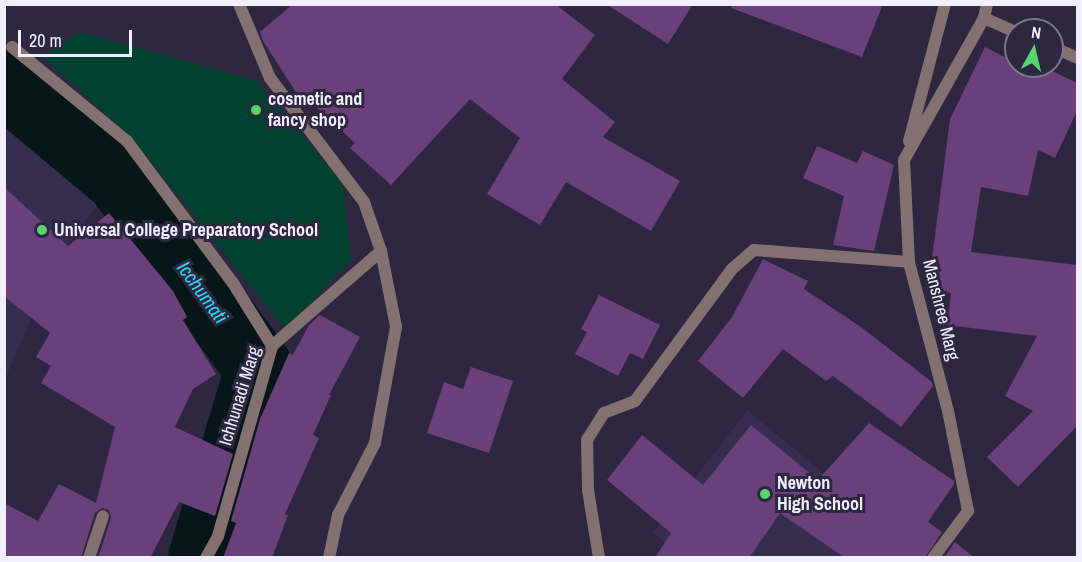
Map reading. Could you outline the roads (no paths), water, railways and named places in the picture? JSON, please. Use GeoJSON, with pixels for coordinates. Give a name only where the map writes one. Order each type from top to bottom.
{"type":"FeatureCollection","features":[{"type":"Feature","properties":{"kind":"street"},"geometry":{"type":"LineString","coordinates":[[239,4],[270,78],[364,202],[381,251],[396,327],[375,443],[338,515],[329,558]]}},
{"type":"Feature","properties":{"kind":"street"},"geometry":{"type":"LineString","coordinates":[[904,160],[945,4]]}},
{"type":"Feature","properties":{"kind":"street"},"geometry":{"type":"LineString","coordinates":[[904,160],[984,18],[987,4]]}},
{"type":"Feature","properties":{"kind":"street"},"geometry":{"type":"LineString","coordinates":[[984,18],[1004,27]]}},
{"type":"Feature","properties":{"kind":"street"},"geometry":{"type":"LineString","coordinates":[[12,46],[128,141],[233,283],[272,346]]}},
{"type":"Feature","properties":{"kind":"street","name":"Manshree Marg"},"geometry":{"type":"LineString","coordinates":[[904,160],[909,262],[948,411],[968,511],[933,558]]}},
{"type":"Feature","properties":{"kind":"street"},"geometry":{"type":"LineString","coordinates":[[599,558],[588,490],[587,440],[604,413],[635,401],[732,269],[754,250],[909,262]]}},
{"type":"Feature","properties":{"kind":"street","name":"Ichhunadi Marg"},"geometry":{"type":"LineString","coordinates":[[206,558],[218,536],[272,346],[381,251]]}},
{"type":"Feature","properties":{"kind":"street"},"geometry":{"type":"LineString","coordinates":[[89,558],[103,516]]}},
{"type":"Feature","properties":{"kind":"waterway","name":"Icchumati"},"geometry":{"type":"LineString","coordinates":[[4,82],[120,179],[259,369],[202,558]]}},
{"type":"Feature","properties":{"kind":"place","name":"cosmetic and fancy shop"},"geometry":{"type":"Point","coordinates":[256,110]}},
{"type":"Feature","properties":{"kind":"place","name":"Universal College Preparatory School"},"geometry":{"type":"Point","coordinates":[42,230]}},
{"type":"Feature","properties":{"kind":"place","name":"Newton High School"},"geometry":{"type":"Point","coordinates":[765,494]}}]}
